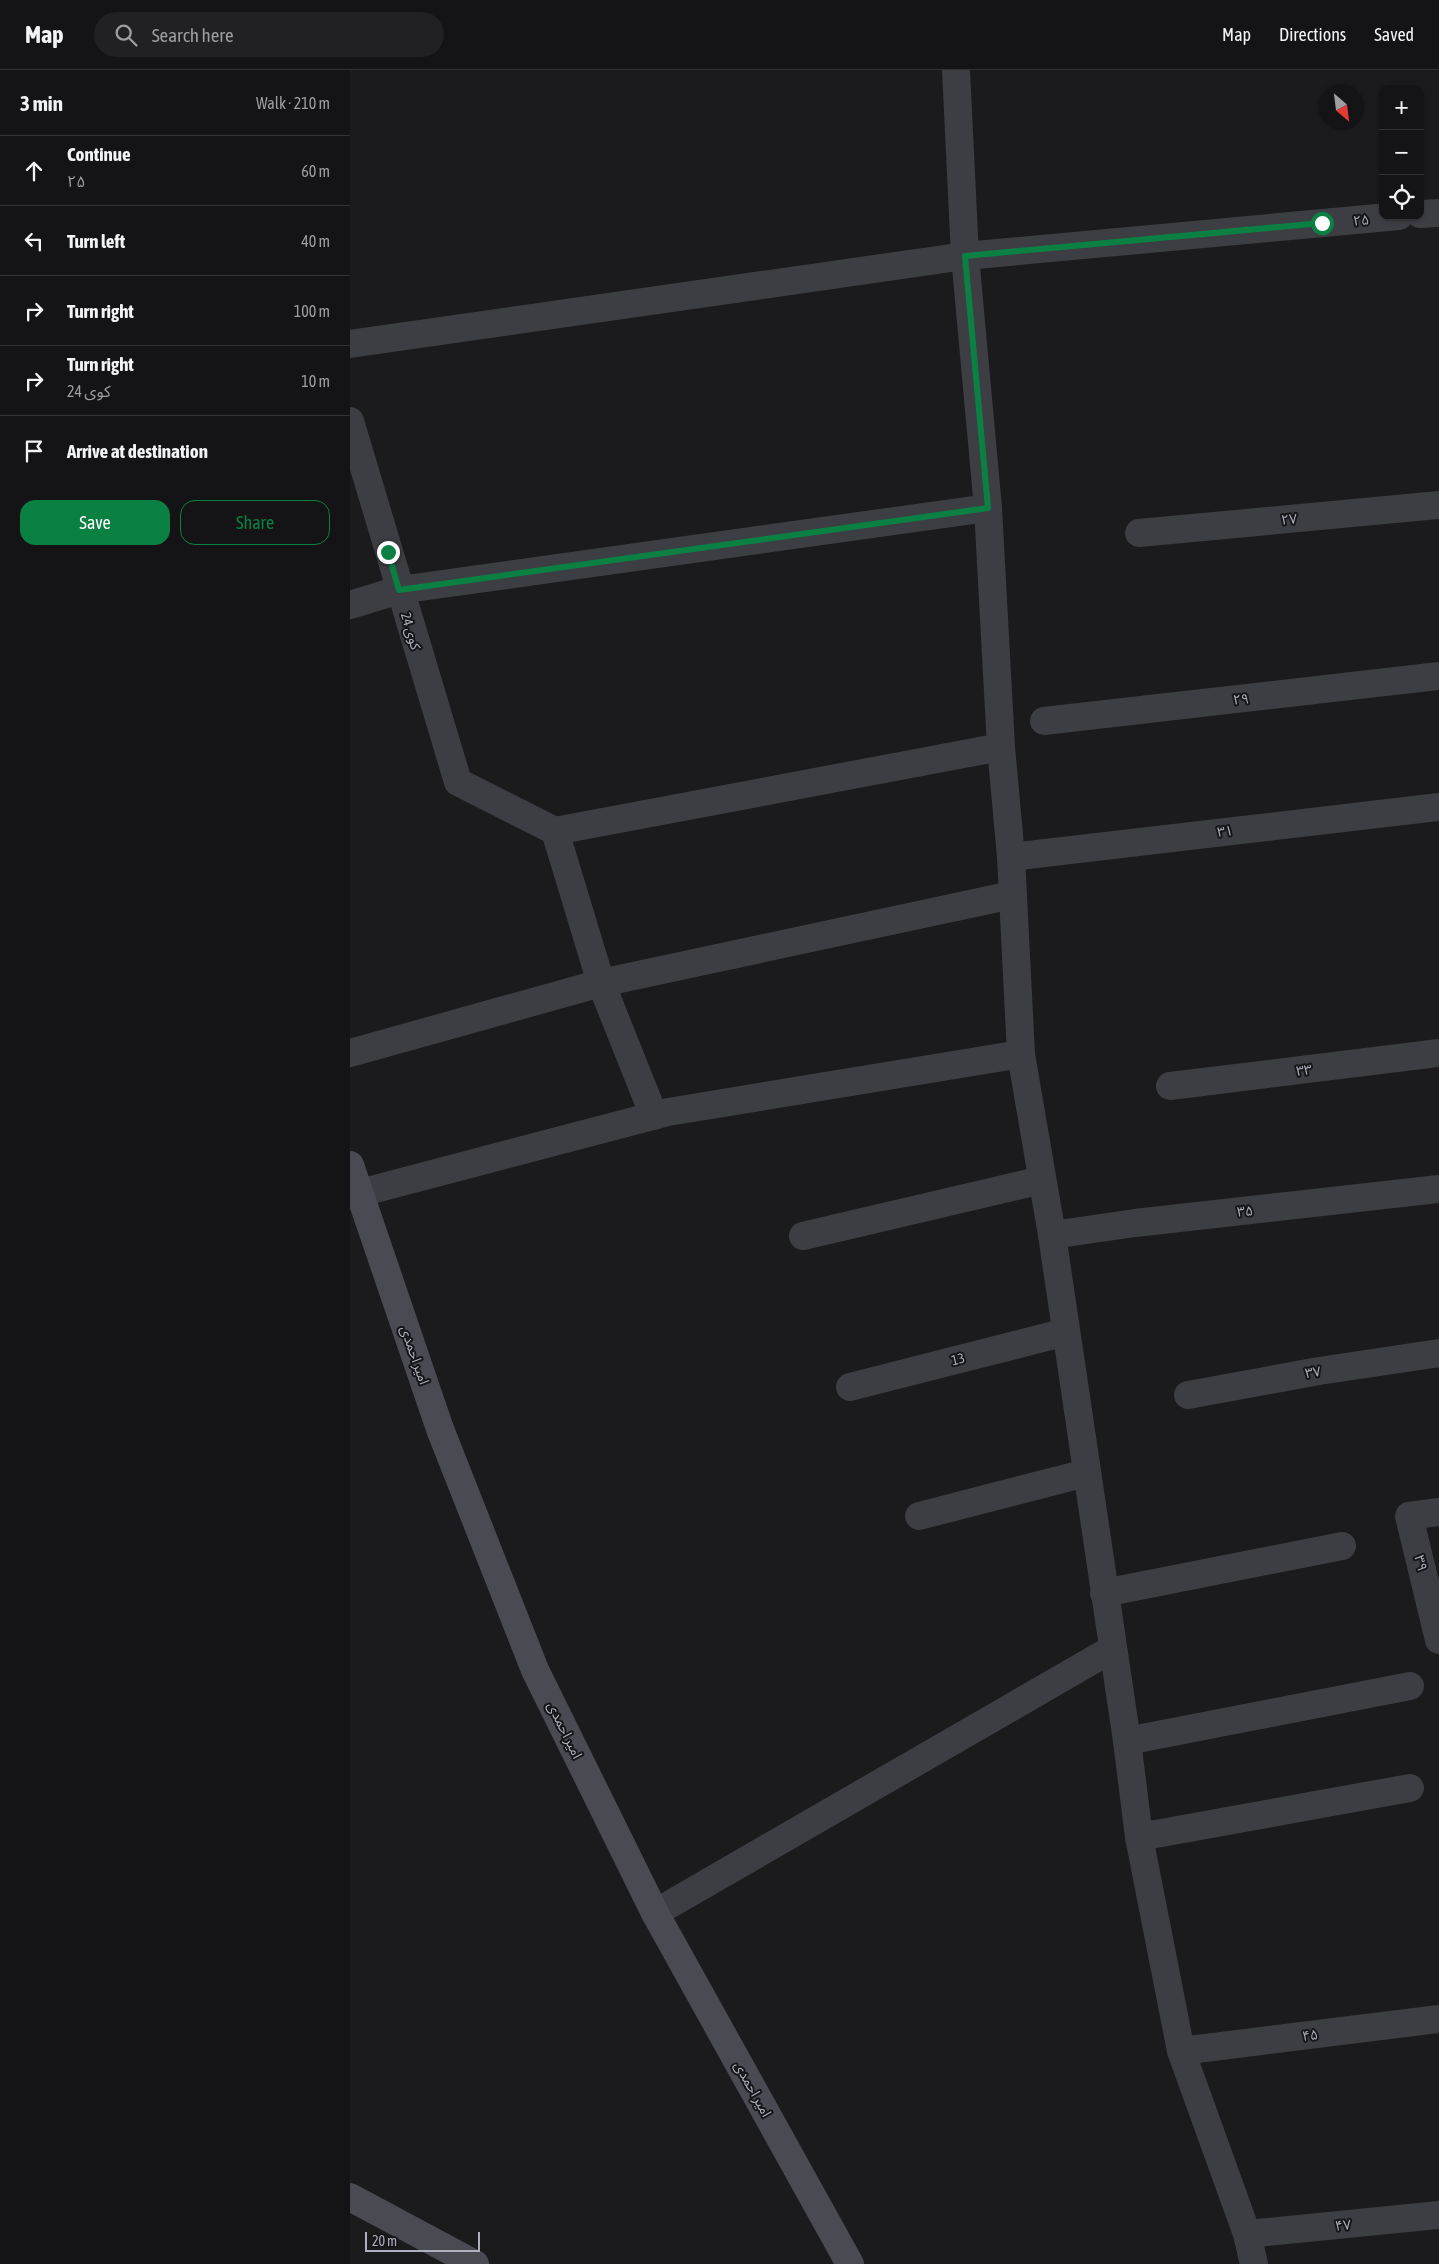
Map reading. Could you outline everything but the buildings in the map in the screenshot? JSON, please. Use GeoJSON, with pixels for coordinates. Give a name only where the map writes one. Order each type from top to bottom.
{"type":"FeatureCollection","features":[{"type":"Feature","properties":{"kind":"main road","name":"امیر احمدی"},"geometry":{"type":"LineString","coordinates":[[350,1165],[440,1429],[535,1670],[655,1913],[850,2264]]}},
{"type":"Feature","properties":{"kind":"main road"},"geometry":{"type":"LineString","coordinates":[[350,2197],[475,2264]]}},
{"type":"Feature","properties":{"kind":"street"},"geometry":{"type":"LineString","coordinates":[[956,70],[965,256],[988,508],[1001,747],[1012,857],[1012,896],[1021,1054],[1052,1234],[1127,1741],[1139,1837],[1181,2051],[1247,2234],[1254,2264]]}},
{"type":"Feature","properties":{"kind":"street"},"geometry":{"type":"LineString","coordinates":[[1424,214],[1439,213]]}},
{"type":"Feature","properties":{"kind":"street","name":"۲۵"},"geometry":{"type":"LineString","coordinates":[[350,344],[965,256],[1379,218]]}},
{"type":"Feature","properties":{"kind":"street","name":"کوی 24"},"geometry":{"type":"LineString","coordinates":[[350,421],[458,782],[555,831]]}},
{"type":"Feature","properties":{"kind":"street","name":"۲۷"},"geometry":{"type":"LineString","coordinates":[[1139,533],[1439,505]]}},
{"type":"Feature","properties":{"kind":"street"},"geometry":{"type":"LineString","coordinates":[[350,605],[399,590],[988,508]]}},
{"type":"Feature","properties":{"kind":"street","name":"۲۹"},"geometry":{"type":"LineString","coordinates":[[1044,721],[1439,676]]}},
{"type":"Feature","properties":{"kind":"street"},"geometry":{"type":"LineString","coordinates":[[654,1116],[601,983],[555,831],[1001,747]]}},
{"type":"Feature","properties":{"kind":"street","name":"۳۱"},"geometry":{"type":"LineString","coordinates":[[1012,857],[1439,807]]}},
{"type":"Feature","properties":{"kind":"street"},"geometry":{"type":"LineString","coordinates":[[350,1053],[601,983],[1012,896]]}},
{"type":"Feature","properties":{"kind":"street","name":"۳۳"},"geometry":{"type":"LineString","coordinates":[[1170,1086],[1439,1053]]}},
{"type":"Feature","properties":{"kind":"street"},"geometry":{"type":"LineString","coordinates":[[360,1193],[654,1116],[1021,1054]]}},
{"type":"Feature","properties":{"kind":"street"},"geometry":{"type":"LineString","coordinates":[[803,1236],[1042,1180]]}},
{"type":"Feature","properties":{"kind":"street","name":"۳۵"},"geometry":{"type":"LineString","coordinates":[[1052,1234],[1439,1189]]}},
{"type":"Feature","properties":{"kind":"street","name":"13"},"geometry":{"type":"LineString","coordinates":[[850,1386],[1066,1332]]}},
{"type":"Feature","properties":{"kind":"street","name":"۳۷"},"geometry":{"type":"LineString","coordinates":[[1188,1395],[1319,1371],[1439,1354]]}},
{"type":"Feature","properties":{"kind":"street"},"geometry":{"type":"LineString","coordinates":[[918,1516],[1086,1473]]}},
{"type":"Feature","properties":{"kind":"street","name":"۳۹"},"geometry":{"type":"LineString","coordinates":[[1439,1512],[1409,1516],[1439,1640]]}},
{"type":"Feature","properties":{"kind":"street"},"geometry":{"type":"LineString","coordinates":[[1104,1594],[1342,1546]]}},
{"type":"Feature","properties":{"kind":"street"},"geometry":{"type":"LineString","coordinates":[[655,1913],[1112,1649]]}},
{"type":"Feature","properties":{"kind":"street"},"geometry":{"type":"LineString","coordinates":[[1127,1741],[1410,1686]]}},
{"type":"Feature","properties":{"kind":"street"},"geometry":{"type":"LineString","coordinates":[[1139,1837],[1410,1788]]}},
{"type":"Feature","properties":{"kind":"street","name":"۴۵"},"geometry":{"type":"LineString","coordinates":[[1181,2051],[1439,2018]]}},
{"type":"Feature","properties":{"kind":"street","name":"۴۷"},"geometry":{"type":"LineString","coordinates":[[1247,2234],[1439,2215]]}},
{"type":"Feature","properties":{"kind":"route"},"geometry":{"type":"LineString","coordinates":[[388,552],[399,590],[988,508],[965,256],[1322,223]]}}]}
